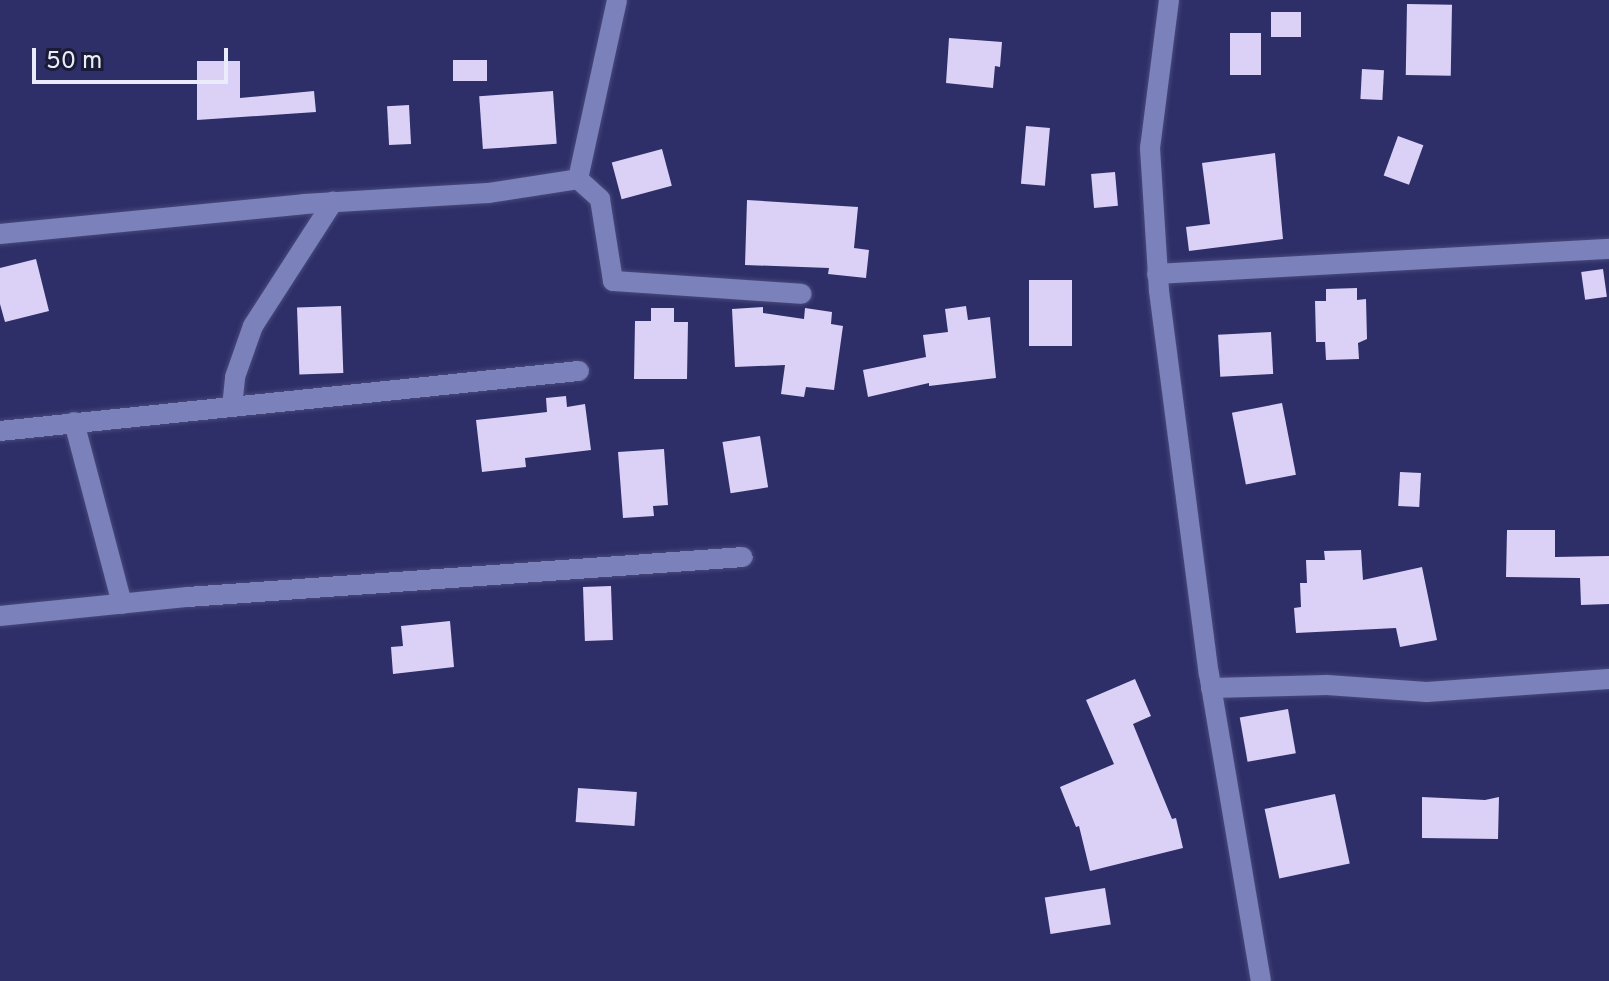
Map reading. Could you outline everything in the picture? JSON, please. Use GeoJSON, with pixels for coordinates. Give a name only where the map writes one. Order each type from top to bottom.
{"type":"FeatureCollection","features":[{"type":"Feature","properties":{"kind":"street"},"geometry":{"type":"LineString","coordinates":[[578,179],[617,0]]}},
{"type":"Feature","properties":{"kind":"street"},"geometry":{"type":"LineString","coordinates":[[1169,0],[1150,148],[1157,274],[1211,688],[1261,981]]}},
{"type":"Feature","properties":{"kind":"street"},"geometry":{"type":"LineString","coordinates":[[0,234],[333,202],[488,193],[578,179]]}},
{"type":"Feature","properties":{"kind":"street"},"geometry":{"type":"LineString","coordinates":[[578,179],[600,199],[613,281],[802,294]]}},
{"type":"Feature","properties":{"kind":"street"},"geometry":{"type":"LineString","coordinates":[[232,407],[235,377],[253,326],[333,202]]}},
{"type":"Feature","properties":{"kind":"street"},"geometry":{"type":"LineString","coordinates":[[1157,274],[1609,249]]}},
{"type":"Feature","properties":{"kind":"street"},"geometry":{"type":"LineString","coordinates":[[0,431],[579,371]]}},
{"type":"Feature","properties":{"kind":"street"},"geometry":{"type":"LineString","coordinates":[[74,422],[122,604]]}},
{"type":"Feature","properties":{"kind":"street"},"geometry":{"type":"LineString","coordinates":[[0,616],[743,557]]}},
{"type":"Feature","properties":{"kind":"street"},"geometry":{"type":"LineString","coordinates":[[1211,688],[1327,685],[1427,692],[1609,679]]}},
{"type":"Feature","properties":{"kind":"building"},"geometry":{"type":"Polygon","coordinates":[[[1407,4],[1452,5],[1451,76],[1406,75],[1407,4]]]}},
{"type":"Feature","properties":{"kind":"building"},"geometry":{"type":"Polygon","coordinates":[[[1271,12],[1301,12],[1301,37],[1271,37],[1271,12]]]}},
{"type":"Feature","properties":{"kind":"building"},"geometry":{"type":"Polygon","coordinates":[[[1230,33],[1261,33],[1261,75],[1230,75],[1230,33]]]}},
{"type":"Feature","properties":{"kind":"building"},"geometry":{"type":"Polygon","coordinates":[[[949,38],[1002,42],[1000,67],[995,66],[993,88],[946,83],[949,38]]]}},
{"type":"Feature","properties":{"kind":"building"},"geometry":{"type":"Polygon","coordinates":[[[453,60],[487,60],[487,81],[453,81],[453,60]]]}},
{"type":"Feature","properties":{"kind":"building"},"geometry":{"type":"Polygon","coordinates":[[[197,61],[240,61],[240,98],[314,91],[316,112],[197,120],[197,61]]]}},
{"type":"Feature","properties":{"kind":"building"},"geometry":{"type":"Polygon","coordinates":[[[1362,69],[1384,70],[1382,100],[1360,99],[1362,69]]]}},
{"type":"Feature","properties":{"kind":"building"},"geometry":{"type":"Polygon","coordinates":[[[553,91],[557,144],[483,149],[479,96],[553,91]]]}},
{"type":"Feature","properties":{"kind":"building"},"geometry":{"type":"Polygon","coordinates":[[[409,105],[411,144],[389,145],[387,106],[409,105]]]}},
{"type":"Feature","properties":{"kind":"building"},"geometry":{"type":"Polygon","coordinates":[[[1026,126],[1050,128],[1045,186],[1021,184],[1026,126]]]}},
{"type":"Feature","properties":{"kind":"building"},"geometry":{"type":"Polygon","coordinates":[[[1398,136],[1423,145],[1409,185],[1384,175],[1398,136]]]}},
{"type":"Feature","properties":{"kind":"building"},"geometry":{"type":"Polygon","coordinates":[[[662,149],[672,186],[622,199],[612,162],[662,149]]]}},
{"type":"Feature","properties":{"kind":"building"},"geometry":{"type":"Polygon","coordinates":[[[1275,153],[1283,239],[1189,251],[1186,227],[1210,224],[1202,163],[1275,153]]]}},
{"type":"Feature","properties":{"kind":"building"},"geometry":{"type":"Polygon","coordinates":[[[1115,172],[1118,206],[1094,208],[1091,174],[1115,172]]]}},
{"type":"Feature","properties":{"kind":"building"},"geometry":{"type":"Polygon","coordinates":[[[747,200],[858,207],[854,248],[869,250],[866,278],[828,274],[829,268],[745,265],[747,200]]]}},
{"type":"Feature","properties":{"kind":"building"},"geometry":{"type":"Polygon","coordinates":[[[36,259],[49,311],[5,322],[0,304],[0,268],[36,259]]]}},
{"type":"Feature","properties":{"kind":"building"},"geometry":{"type":"Polygon","coordinates":[[[1603,269],[1607,297],[1585,300],[1581,272],[1603,269]]]}},
{"type":"Feature","properties":{"kind":"building"},"geometry":{"type":"Polygon","coordinates":[[[1029,280],[1072,280],[1072,346],[1029,346],[1029,280]]]}},
{"type":"Feature","properties":{"kind":"building"},"geometry":{"type":"Polygon","coordinates":[[[1357,288],[1357,300],[1366,299],[1367,339],[1358,343],[1359,359],[1326,360],[1325,342],[1316,342],[1315,301],[1326,301],[1326,289],[1357,288]]]}},
{"type":"Feature","properties":{"kind":"building"},"geometry":{"type":"Polygon","coordinates":[[[341,306],[343,373],[299,374],[297,308],[341,306]]]}},
{"type":"Feature","properties":{"kind":"building"},"geometry":{"type":"Polygon","coordinates":[[[966,306],[968,320],[990,317],[996,378],[929,386],[929,383],[868,397],[863,370],[926,357],[923,335],[948,332],[945,309],[966,306]]]}},
{"type":"Feature","properties":{"kind":"building"},"geometry":{"type":"Polygon","coordinates":[[[763,307],[763,313],[804,319],[805,308],[832,312],[831,324],[843,326],[834,390],[806,387],[804,397],[781,394],[785,365],[735,367],[732,309],[763,307]]]}},
{"type":"Feature","properties":{"kind":"building"},"geometry":{"type":"Polygon","coordinates":[[[651,308],[674,308],[674,322],[688,322],[687,379],[634,379],[635,321],[651,321],[651,308]]]}},
{"type":"Feature","properties":{"kind":"building"},"geometry":{"type":"Polygon","coordinates":[[[1271,332],[1273,374],[1220,377],[1218,335],[1271,332]]]}},
{"type":"Feature","properties":{"kind":"building"},"geometry":{"type":"Polygon","coordinates":[[[566,396],[567,407],[585,404],[591,450],[525,458],[526,467],[482,472],[476,420],[547,412],[546,398],[566,396]]]}},
{"type":"Feature","properties":{"kind":"building"},"geometry":{"type":"Polygon","coordinates":[[[1282,403],[1296,475],[1246,484],[1232,413],[1282,403]]]}},
{"type":"Feature","properties":{"kind":"building"},"geometry":{"type":"Polygon","coordinates":[[[760,436],[768,487],[731,493],[722,442],[760,436]]]}},
{"type":"Feature","properties":{"kind":"building"},"geometry":{"type":"Polygon","coordinates":[[[664,449],[668,505],[653,506],[654,516],[623,518],[618,452],[664,449]]]}},
{"type":"Feature","properties":{"kind":"building"},"geometry":{"type":"Polygon","coordinates":[[[1400,472],[1421,473],[1419,507],[1398,506],[1400,472]]]}},
{"type":"Feature","properties":{"kind":"building"},"geometry":{"type":"Polygon","coordinates":[[[1507,530],[1555,530],[1555,557],[1609,556],[1609,604],[1581,605],[1580,578],[1506,577],[1507,530]]]}},
{"type":"Feature","properties":{"kind":"building"},"geometry":{"type":"Polygon","coordinates":[[[1361,550],[1363,580],[1422,567],[1437,640],[1400,647],[1396,628],[1296,633],[1294,608],[1301,607],[1300,583],[1307,583],[1306,560],[1325,560],[1324,551],[1361,550]]]}},
{"type":"Feature","properties":{"kind":"building"},"geometry":{"type":"Polygon","coordinates":[[[611,586],[613,640],[585,641],[583,587],[611,586]]]}},
{"type":"Feature","properties":{"kind":"building"},"geometry":{"type":"Polygon","coordinates":[[[450,621],[454,667],[393,674],[391,647],[403,646],[401,626],[450,621]]]}},
{"type":"Feature","properties":{"kind":"building"},"geometry":{"type":"Polygon","coordinates":[[[1135,679],[1151,716],[1133,724],[1172,819],[1176,818],[1183,848],[1090,871],[1079,826],[1076,827],[1060,787],[1114,764],[1086,700],[1135,679]]]}},
{"type":"Feature","properties":{"kind":"building"},"geometry":{"type":"Polygon","coordinates":[[[1288,709],[1296,753],[1248,762],[1240,718],[1288,709]]]}},
{"type":"Feature","properties":{"kind":"building"},"geometry":{"type":"Polygon","coordinates":[[[578,788],[637,792],[634,826],[576,822],[578,788]]]}},
{"type":"Feature","properties":{"kind":"building"},"geometry":{"type":"Polygon","coordinates":[[[1335,794],[1350,863],[1279,878],[1265,809],[1335,794]]]}},
{"type":"Feature","properties":{"kind":"building"},"geometry":{"type":"Polygon","coordinates":[[[1422,797],[1485,800],[1499,797],[1498,839],[1422,838],[1422,797]]]}},
{"type":"Feature","properties":{"kind":"building"},"geometry":{"type":"Polygon","coordinates":[[[1105,888],[1111,925],[1051,934],[1045,898],[1105,888]]]}}]}
